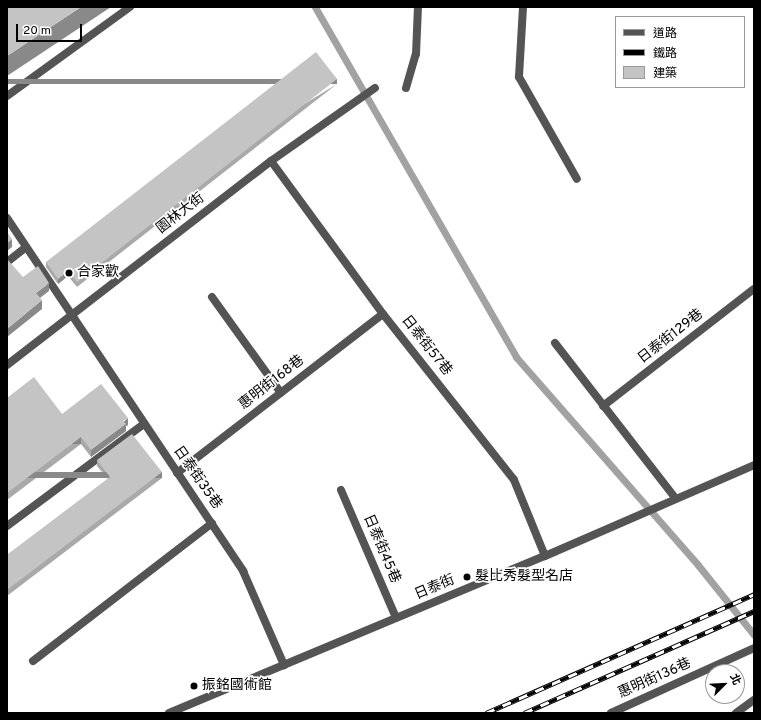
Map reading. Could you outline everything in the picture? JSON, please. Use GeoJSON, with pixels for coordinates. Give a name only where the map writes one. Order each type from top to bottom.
{"type":"FeatureCollection","features":[{"type":"Feature","properties":{"kind":"street"},"geometry":{"type":"LineString","coordinates":[[7,96],[130,7]]}},
{"type":"Feature","properties":{"kind":"street"},"geometry":{"type":"LineString","coordinates":[[406,88],[416,54],[418,7]]}},
{"type":"Feature","properties":{"kind":"street"},"geometry":{"type":"LineString","coordinates":[[522,7],[519,77],[576,179]]}},
{"type":"Feature","properties":{"kind":"street","name":"園林大街"},"geometry":{"type":"LineString","coordinates":[[7,365],[271,160],[374,88]]}},
{"type":"Feature","properties":{"kind":"street","name":"日泰街57巷"},"geometry":{"type":"LineString","coordinates":[[271,160],[384,314],[514,480],[545,556]]}},
{"type":"Feature","properties":{"kind":"street","name":"日泰街35巷"},"geometry":{"type":"LineString","coordinates":[[7,218],[243,571],[284,665]]}},
{"type":"Feature","properties":{"kind":"street"},"geometry":{"type":"LineString","coordinates":[[7,262],[26,247]]}},
{"type":"Feature","properties":{"kind":"street","name":"日泰街129巷"},"geometry":{"type":"LineString","coordinates":[[603,406],[754,289]]}},
{"type":"Feature","properties":{"kind":"street"},"geometry":{"type":"LineString","coordinates":[[212,297],[281,393]]}},
{"type":"Feature","properties":{"kind":"street","name":"惠明街168巷"},"geometry":{"type":"LineString","coordinates":[[177,473],[384,314]]}},
{"type":"Feature","properties":{"kind":"street"},"geometry":{"type":"LineString","coordinates":[[555,344],[676,500]]}},
{"type":"Feature","properties":{"kind":"street"},"geometry":{"type":"LineString","coordinates":[[7,526],[144,424]]}},
{"type":"Feature","properties":{"kind":"street","name":"日泰街"},"geometry":{"type":"LineString","coordinates":[[169,713],[545,556],[754,465]]}},
{"type":"Feature","properties":{"kind":"street","name":"日泰街45巷"},"geometry":{"type":"LineString","coordinates":[[341,490],[396,618]]}},
{"type":"Feature","properties":{"kind":"street"},"geometry":{"type":"LineString","coordinates":[[33,661],[212,523]]}},
{"type":"Feature","properties":{"kind":"street","name":"惠明街136巷"},"geometry":{"type":"LineString","coordinates":[[611,713],[754,648]]}},
{"type":"Feature","properties":{"kind":"street"},"geometry":{"type":"LineString","coordinates":[[736,713],[754,700]]}},
{"type":"Feature","properties":{"kind":"building"},"geometry":{"type":"Polygon","coordinates":[[[7,7],[81,7],[7,56],[7,7]]]}},
{"type":"Feature","properties":{"kind":"building"},"geometry":{"type":"Polygon","coordinates":[[[316,52],[337,79],[77,282],[68,271],[58,279],[46,262],[316,52]]]}},
{"type":"Feature","properties":{"kind":"building"},"geometry":{"type":"Polygon","coordinates":[[[7,232],[12,239],[7,243],[7,232]]]}},
{"type":"Feature","properties":{"kind":"building"},"geometry":{"type":"Polygon","coordinates":[[[7,259],[23,277],[38,266],[49,283],[36,293],[42,300],[7,329],[7,259]]]}},
{"type":"Feature","properties":{"kind":"building"},"geometry":{"type":"Polygon","coordinates":[[[34,377],[62,414],[101,384],[128,418],[123,421],[126,424],[91,450],[81,437],[7,493],[7,398],[34,377]]]}},
{"type":"Feature","properties":{"kind":"building"},"geometry":{"type":"Polygon","coordinates":[[[132,434],[162,472],[7,590],[7,555],[110,477],[97,460],[132,434]]]}},
{"type":"Feature","properties":{"kind":"waterway"},"geometry":{"type":"LineString","coordinates":[[315,7],[516,357],[698,565],[754,635]]}},
{"type":"Feature","properties":{"kind":"railway"},"geometry":{"type":"LineString","coordinates":[[486,713],[754,594]]}},
{"type":"Feature","properties":{"kind":"railway"},"geometry":{"type":"LineString","coordinates":[[524,713],[754,611]]}},
{"type":"Feature","properties":{"kind":"place","name":"合家歡"},"geometry":{"type":"Point","coordinates":[69,273]}},
{"type":"Feature","properties":{"kind":"place","name":"髮比秀髮型名店"},"geometry":{"type":"Point","coordinates":[467,577]}},
{"type":"Feature","properties":{"kind":"place","name":"振銘國術館"},"geometry":{"type":"Point","coordinates":[194,686]}}]}
